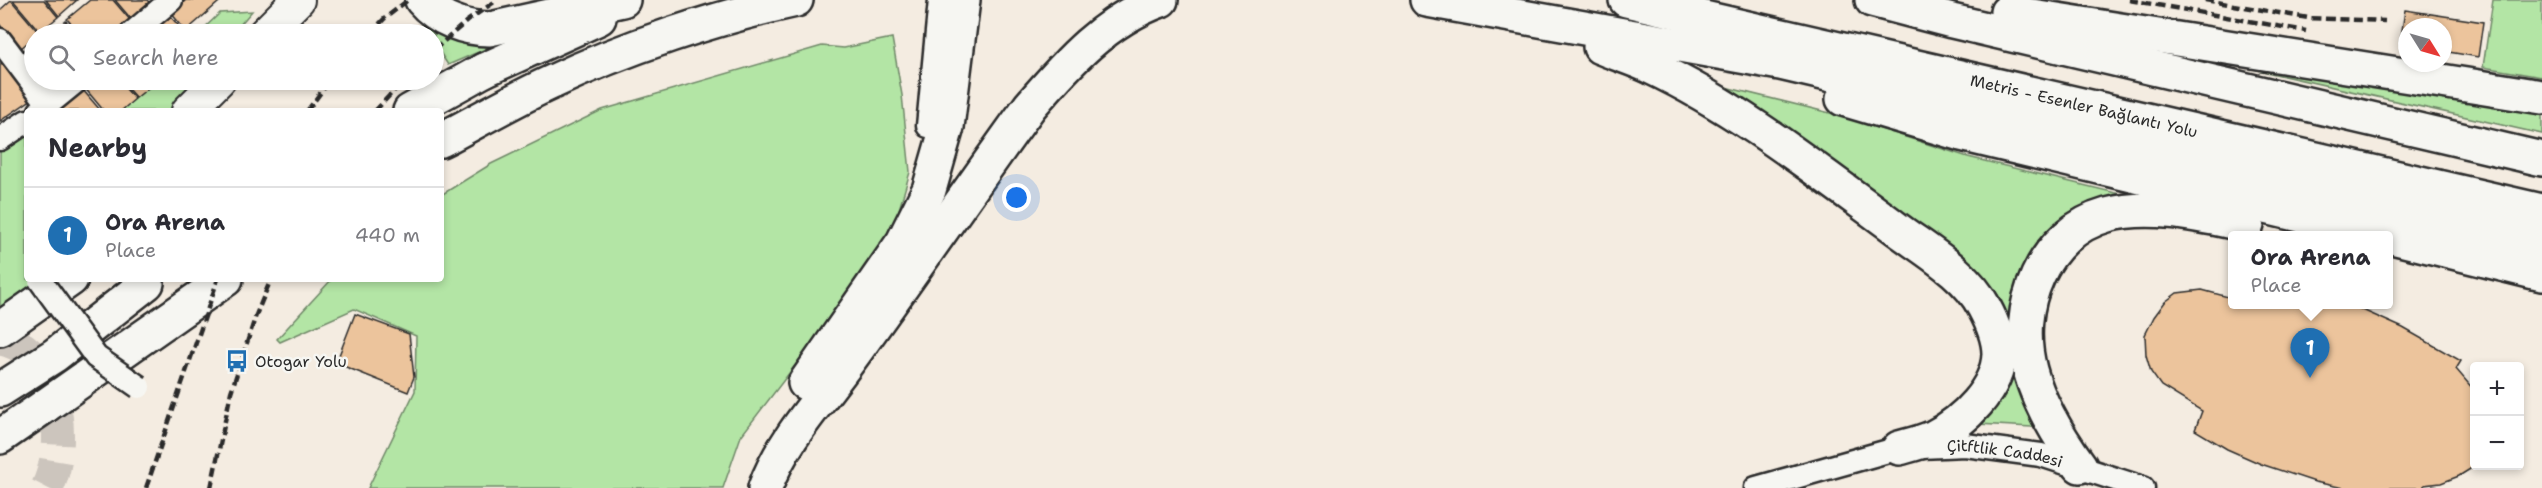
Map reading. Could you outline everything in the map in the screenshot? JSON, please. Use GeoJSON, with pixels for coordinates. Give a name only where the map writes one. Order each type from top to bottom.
{"type":"FeatureCollection","features":[{"type":"Feature","properties":{"kind":"main road"},"geometry":{"type":"LineString","coordinates":[[422,0],[439,14],[454,22],[473,29],[490,29],[623,0]]}},
{"type":"Feature","properties":{"kind":"main road"},"geometry":{"type":"LineString","coordinates":[[415,108],[484,70],[591,21],[645,0]]}},
{"type":"Feature","properties":{"kind":"main road"},"geometry":{"type":"LineString","coordinates":[[444,138],[550,82],[631,50],[732,16],[796,0]]}},
{"type":"Feature","properties":{"kind":"main road"},"geometry":{"type":"LineString","coordinates":[[765,488],[771,471],[903,242],[919,212],[936,171],[947,126],[963,0]]}},
{"type":"Feature","properties":{"kind":"main road"},"geometry":{"type":"LineString","coordinates":[[746,488],[757,459],[780,417],[840,353],[1053,79],[1092,40],[1126,15],[1161,0]]}},
{"type":"Feature","properties":{"kind":"main road"},"geometry":{"type":"LineString","coordinates":[[1427,0],[1780,63],[2542,242]]}},
{"type":"Feature","properties":{"kind":"main road","name":"Metris - Esenler Bağlantı Yolu"},"geometry":{"type":"LineString","coordinates":[[1626,0],[2542,212]]}},
{"type":"Feature","properties":{"kind":"main road"},"geometry":{"type":"LineString","coordinates":[[1872,0],[1940,18],[2542,159]]}},
{"type":"Feature","properties":{"kind":"main road"},"geometry":{"type":"LineString","coordinates":[[1948,0],[2029,16],[2542,97]]}},
{"type":"Feature","properties":{"kind":"main road"},"geometry":{"type":"LineString","coordinates":[[1511,15],[1648,65],[1719,103],[1834,183],[1957,274],[1970,287],[1984,306],[1994,328],[1999,355],[1992,380],[1979,401],[1958,420],[1934,437],[1899,448]]}},
{"type":"Feature","properties":{"kind":"main road"},"geometry":{"type":"LineString","coordinates":[[1605,33],[1692,60],[1777,80],[1961,134],[2367,231]]}},
{"type":"Feature","properties":{"kind":"main road"},"geometry":{"type":"LineString","coordinates":[[2080,466],[2064,444],[2036,388],[2029,367],[2026,341],[2029,298],[2037,275],[2049,256],[2065,237],[2082,225],[2106,215],[2127,211],[2190,214],[2276,231]]}},
{"type":"Feature","properties":{"kind":"main road"},"geometry":{"type":"LineString","coordinates":[[2393,237],[2542,274]]}},
{"type":"Feature","properties":{"kind":"main road"},"geometry":{"type":"LineString","coordinates":[[2393,256],[2479,273],[2542,274]]}},
{"type":"Feature","properties":{"kind":"main road"},"geometry":{"type":"LineString","coordinates":[[0,329],[54,282]]}},
{"type":"Feature","properties":{"kind":"main road"},"geometry":{"type":"LineString","coordinates":[[0,362],[85,321],[148,282]]}},
{"type":"Feature","properties":{"kind":"main road"},"geometry":{"type":"LineString","coordinates":[[0,390],[55,355],[149,282]]}},
{"type":"Feature","properties":{"kind":"main road"},"geometry":{"type":"LineString","coordinates":[[0,437],[222,282]]}},
{"type":"Feature","properties":{"kind":"street"},"geometry":{"type":"LineString","coordinates":[[143,24],[171,0]]}},
{"type":"Feature","properties":{"kind":"street"},"geometry":{"type":"LineString","coordinates":[[274,24],[298,0]]}},
{"type":"Feature","properties":{"kind":"street"},"geometry":{"type":"LineString","coordinates":[[940,0],[928,126],[947,126]]}},
{"type":"Feature","properties":{"kind":"street"},"geometry":{"type":"LineString","coordinates":[[0,40],[24,77]]}},
{"type":"Feature","properties":{"kind":"street"},"geometry":{"type":"LineString","coordinates":[[32,90],[44,108],[66,90]]}},
{"type":"Feature","properties":{"kind":"street"},"geometry":{"type":"LineString","coordinates":[[191,108],[209,90]]}},
{"type":"Feature","properties":{"kind":"street"},"geometry":{"type":"LineString","coordinates":[[0,139],[24,123]]}},
{"type":"Feature","properties":{"kind":"street"},"geometry":{"type":"LineString","coordinates":[[57,282],[96,357],[139,387]]}},
{"type":"Feature","properties":{"kind":"street","name":"Çitftlik Caddesi"},"geometry":{"type":"LineString","coordinates":[[1756,488],[1899,448],[1965,445],[2041,455],[2143,488]]}},
{"type":"Feature","properties":{"kind":"green space"},"geometry":{"type":"Polygon","coordinates":[[[2493,0],[2542,0],[2542,77],[2483,67],[2493,0]]]}},
{"type":"Feature","properties":{"kind":"green space"},"geometry":{"type":"Polygon","coordinates":[[[252,11],[241,24],[208,24],[220,13],[252,11]]]}},
{"type":"Feature","properties":{"kind":"green space"},"geometry":{"type":"Polygon","coordinates":[[[536,27],[448,65],[444,59],[444,34],[536,27]]]}},
{"type":"Feature","properties":{"kind":"green space"},"geometry":{"type":"Polygon","coordinates":[[[892,38],[902,95],[910,172],[893,230],[829,321],[741,436],[723,488],[368,488],[415,391],[416,336],[354,309],[280,342],[277,339],[329,282],[444,282],[444,193],[491,164],[602,110],[822,46],[844,48],[892,38]]]}},
{"type":"Feature","properties":{"kind":"green space"},"geometry":{"type":"Polygon","coordinates":[[[2244,67],[2473,96],[2542,108],[2542,134],[2244,67]]]}},
{"type":"Feature","properties":{"kind":"green space"},"geometry":{"type":"Polygon","coordinates":[[[1721,86],[1834,114],[1968,157],[2120,194],[2099,200],[2078,210],[2009,324],[1998,295],[1973,267],[1721,93],[1721,86]]]}},
{"type":"Feature","properties":{"kind":"green space"},"geometry":{"type":"Polygon","coordinates":[[[143,90],[187,90],[172,108],[124,108],[143,90]]]}},
{"type":"Feature","properties":{"kind":"green space"},"geometry":{"type":"Polygon","coordinates":[[[24,128],[24,282],[48,282],[0,317],[0,144],[24,128]]]}},
{"type":"Feature","properties":{"kind":"green space"},"geometry":{"type":"Polygon","coordinates":[[[2014,371],[2048,428],[1978,424],[2014,371]]]}},
{"type":"Feature","properties":{"kind":"building"},"geometry":{"type":"Polygon","coordinates":[[[11,0],[31,24],[24,24],[24,46],[20,49],[0,25],[0,10],[11,0]]]}},
{"type":"Feature","properties":{"kind":"building"},"geometry":{"type":"Polygon","coordinates":[[[13,0],[44,0],[58,17],[50,24],[33,24],[13,0]]]}},
{"type":"Feature","properties":{"kind":"building"},"geometry":{"type":"Polygon","coordinates":[[[46,0],[77,0],[59,16],[46,0]]]}},
{"type":"Feature","properties":{"kind":"building"},"geometry":{"type":"Polygon","coordinates":[[[90,0],[113,0],[131,21],[127,24],[71,24],[67,19],[90,0]]]}},
{"type":"Feature","properties":{"kind":"building"},"geometry":{"type":"Polygon","coordinates":[[[115,0],[147,0],[151,4],[132,20],[115,0]]]}},
{"type":"Feature","properties":{"kind":"building"},"geometry":{"type":"Polygon","coordinates":[[[186,0],[218,0],[219,2],[194,24],[180,24],[171,13],[186,0]]]}},
{"type":"Feature","properties":{"kind":"building"},"geometry":{"type":"Polygon","coordinates":[[[2405,10],[2483,22],[2478,57],[2452,53],[2452,18],[2404,18],[2405,10]]]}},
{"type":"Feature","properties":{"kind":"building"},"geometry":{"type":"Polygon","coordinates":[[[169,15],[177,24],[158,24],[169,15]]]}},
{"type":"Feature","properties":{"kind":"building"},"geometry":{"type":"Polygon","coordinates":[[[5,60],[32,99],[0,121],[0,64],[5,60]]]}},
{"type":"Feature","properties":{"kind":"building"},"geometry":{"type":"Polygon","coordinates":[[[83,90],[98,108],[59,108],[83,90]]]}},
{"type":"Feature","properties":{"kind":"building"},"geometry":{"type":"Polygon","coordinates":[[[86,90],[127,90],[135,99],[124,108],[102,108],[86,90]]]}},
{"type":"Feature","properties":{"kind":"building"},"geometry":{"type":"Polygon","coordinates":[[[129,90],[146,90],[136,98],[129,90]]]}},
{"type":"Feature","properties":{"kind":"building"},"geometry":{"type":"Polygon","coordinates":[[[2202,290],[2228,297],[2228,309],[2360,309],[2403,328],[2461,361],[2456,369],[2470,385],[2470,469],[2441,483],[2424,485],[2424,488],[2344,488],[2315,482],[2261,464],[2227,449],[2195,430],[2202,411],[2161,386],[2151,372],[2146,355],[2145,335],[2165,302],[2177,293],[2202,290]]]}},
{"type":"Feature","properties":{"kind":"building"},"geometry":{"type":"Polygon","coordinates":[[[355,314],[409,334],[414,377],[408,392],[336,363],[355,314]]]}},
{"type":"Feature","properties":{"kind":"tunnel"},"geometry":{"type":"LineString","coordinates":[[0,339],[20,346],[35,360],[46,379],[54,401],[57,448],[54,470],[47,488]]}},
{"type":"Feature","properties":{"kind":"railway"},"geometry":{"type":"LineString","coordinates":[[379,24],[408,0]]}},
{"type":"Feature","properties":{"kind":"railway"},"geometry":{"type":"LineString","coordinates":[[444,41],[467,21],[497,0]]}},
{"type":"Feature","properties":{"kind":"railway"},"geometry":{"type":"LineString","coordinates":[[2129,0],[2306,31]]}},
{"type":"Feature","properties":{"kind":"railway"},"geometry":{"type":"LineString","coordinates":[[2205,0],[2308,18],[2385,21]]}},
{"type":"Feature","properties":{"kind":"railway"},"geometry":{"type":"LineString","coordinates":[[309,108],[323,90]]}},
{"type":"Feature","properties":{"kind":"railway"},"geometry":{"type":"LineString","coordinates":[[378,108],[395,90]]}},
{"type":"Feature","properties":{"kind":"railway"},"geometry":{"type":"LineString","coordinates":[[146,488],[217,282]]}},
{"type":"Feature","properties":{"kind":"railway"},"geometry":{"type":"LineString","coordinates":[[211,488],[231,392],[256,315],[270,282]]}},
{"type":"Feature","properties":{"kind":"place","name":"Otogar Yolu"},"geometry":{"type":"Point","coordinates":[237,361]}},
{"type":"Feature","properties":{"kind":"place","name":"Ora Arena"},"geometry":{"type":"Point","coordinates":[2310,378]}}]}
